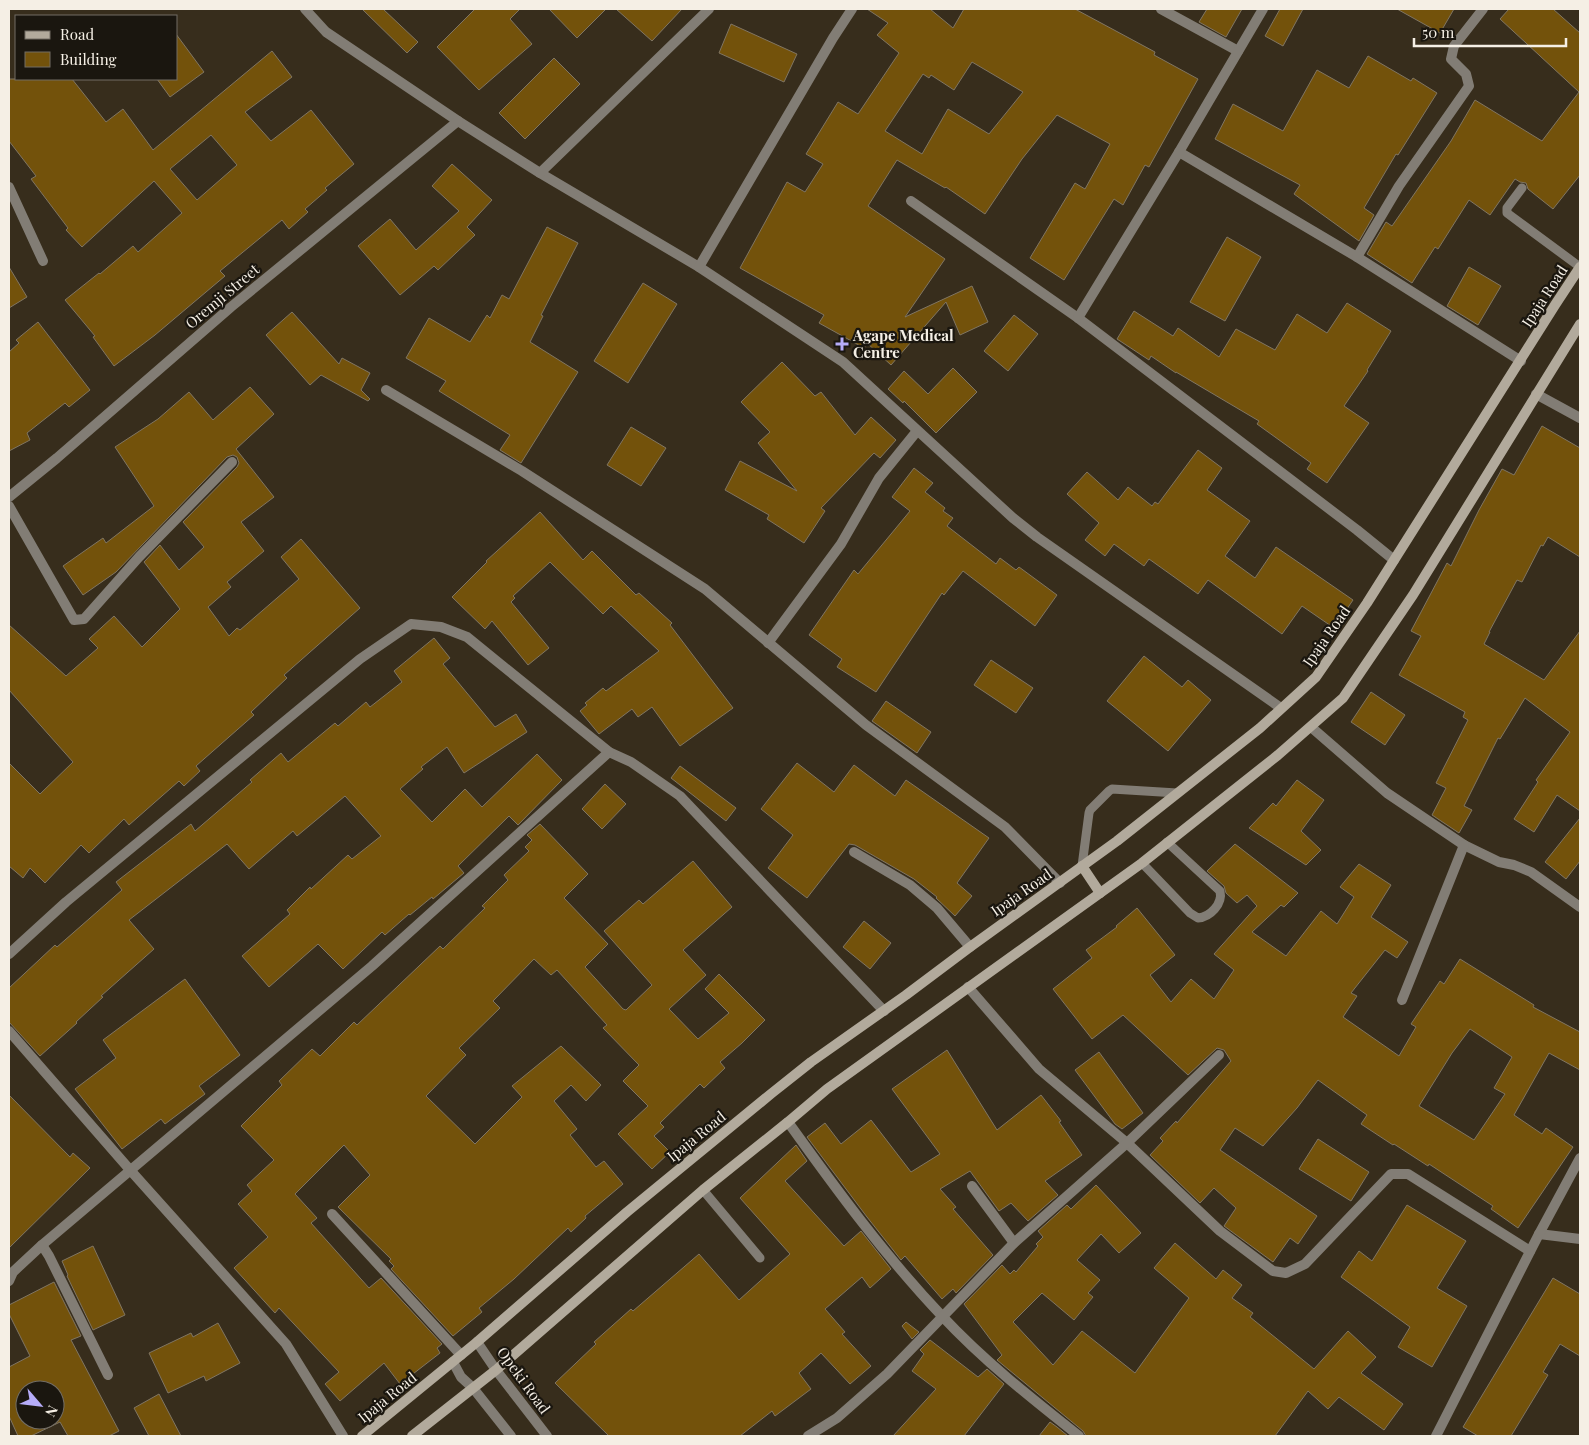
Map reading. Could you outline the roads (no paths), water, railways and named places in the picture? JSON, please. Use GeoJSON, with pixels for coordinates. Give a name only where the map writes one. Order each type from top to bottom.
{"type":"FeatureCollection","features":[{"type":"Feature","properties":{"kind":"main road","name":"Ipaja Road"},"geometry":{"type":"LineString","coordinates":[[362,1436],[457,1359],[627,1212],[772,1093],[811,1062],[1117,841],[1260,728],[1316,677],[1342,641],[1580,267]]}},
{"type":"Feature","properties":{"kind":"main road"},"geometry":{"type":"LineString","coordinates":[[412,1436],[496,1370],[703,1190],[827,1089],[1142,863],[1311,728],[1343,698],[1413,595],[1580,324]]}},
{"type":"Feature","properties":{"kind":"main road"},"geometry":{"type":"LineString","coordinates":[[1082,866],[1100,893]]}},
{"type":"Feature","properties":{"kind":"street"},"geometry":{"type":"LineString","coordinates":[[305,9],[326,32],[458,121],[540,173],[699,267],[843,362],[1012,518],[1281,708]]}},
{"type":"Feature","properties":{"kind":"street"},"geometry":{"type":"LineString","coordinates":[[540,173],[709,9]]}},
{"type":"Feature","properties":{"kind":"street"},"geometry":{"type":"LineString","coordinates":[[699,267],[833,38],[852,9]]}},
{"type":"Feature","properties":{"kind":"street"},"geometry":{"type":"LineString","coordinates":[[1161,9],[1238,51]]}},
{"type":"Feature","properties":{"kind":"street"},"geometry":{"type":"LineString","coordinates":[[1078,318],[1263,9]]}},
{"type":"Feature","properties":{"kind":"street"},"geometry":{"type":"LineString","coordinates":[[1357,257],[1398,186],[1469,86],[1466,74],[1451,59],[1454,46],[1483,9]]}},
{"type":"Feature","properties":{"kind":"street","name":"Oremji Street"},"geometry":{"type":"LineString","coordinates":[[9,497],[64,452],[231,307],[458,121]]}},
{"type":"Feature","properties":{"kind":"street"},"geometry":{"type":"LineString","coordinates":[[1179,152],[1357,257],[1521,361]]}},
{"type":"Feature","properties":{"kind":"street"},"geometry":{"type":"LineString","coordinates":[[9,187],[43,261]]}},
{"type":"Feature","properties":{"kind":"street"},"geometry":{"type":"LineString","coordinates":[[911,201],[1078,318],[1394,560]]}},
{"type":"Feature","properties":{"kind":"street"},"geometry":{"type":"LineString","coordinates":[[386,390],[522,471],[705,589],[866,725],[1005,827],[1060,883]]}},
{"type":"Feature","properties":{"kind":"street"},"geometry":{"type":"LineString","coordinates":[[1536,394],[1580,418]]}},
{"type":"Feature","properties":{"kind":"street"},"geometry":{"type":"LineString","coordinates":[[768,643],[841,544],[879,478],[917,431]]}},
{"type":"Feature","properties":{"kind":"street"},"geometry":{"type":"LineString","coordinates":[[9,506],[74,620],[84,619],[139,557],[232,462]]}},
{"type":"Feature","properties":{"kind":"street"},"geometry":{"type":"LineString","coordinates":[[9,954],[66,902],[360,659],[395,633],[411,624],[441,627],[467,637],[609,752],[631,762],[680,796],[884,1011]]}},
{"type":"Feature","properties":{"kind":"street"},"geometry":{"type":"LineString","coordinates":[[1311,728],[1387,793],[1464,845],[1499,862],[1514,865],[1531,872],[1580,907]]}},
{"type":"Feature","properties":{"kind":"street"},"geometry":{"type":"LineString","coordinates":[[9,1282],[14,1272],[42,1245],[372,966],[609,752]]}},
{"type":"Feature","properties":{"kind":"street"},"geometry":{"type":"LineString","coordinates":[[1402,1000],[1464,845]]}},
{"type":"Feature","properties":{"kind":"street"},"geometry":{"type":"LineString","coordinates":[[854,852],[910,885],[937,908],[970,947]]}},
{"type":"Feature","properties":{"kind":"street"},"geometry":{"type":"LineString","coordinates":[[968,987],[1039,1069],[1127,1143],[1220,1231],[1273,1271],[1286,1273],[1305,1264],[1391,1174],[1408,1174],[1530,1251]]}},
{"type":"Feature","properties":{"kind":"street"},"geometry":{"type":"LineString","coordinates":[[9,1031],[286,1344],[343,1436]]}},
{"type":"Feature","properties":{"kind":"street"},"geometry":{"type":"LineString","coordinates":[[808,1436],[837,1418],[887,1374],[1014,1243],[1127,1143],[1219,1054]]}},
{"type":"Feature","properties":{"kind":"street"},"geometry":{"type":"LineString","coordinates":[[788,1122],[891,1260],[942,1317],[1018,1388],[1079,1436]]}},
{"type":"Feature","properties":{"kind":"street"},"geometry":{"type":"LineString","coordinates":[[1436,1436],[1530,1251],[1580,1158]]}},
{"type":"Feature","properties":{"kind":"street"},"geometry":{"type":"LineString","coordinates":[[972,1186],[1014,1243]]}},
{"type":"Feature","properties":{"kind":"street"},"geometry":{"type":"LineString","coordinates":[[332,1214],[457,1359],[461,1377],[473,1388],[511,1436]]}},
{"type":"Feature","properties":{"kind":"street"},"geometry":{"type":"LineString","coordinates":[[1539,1234],[1580,1239]]}},
{"type":"Feature","properties":{"kind":"street"},"geometry":{"type":"LineString","coordinates":[[42,1245],[108,1375]]}},
{"type":"Feature","properties":{"kind":"street","name":"Opeki Road"},"geometry":{"type":"LineString","coordinates":[[477,1342],[547,1436]]}},
{"type":"Feature","properties":{"kind":"lane"},"geometry":{"type":"LineString","coordinates":[[1522,188],[1507,208],[1507,213],[1580,267]]}},
{"type":"Feature","properties":{"kind":"lane"},"geometry":{"type":"LineString","coordinates":[[1082,866],[1090,810],[1109,791],[1112,789],[1177,793]]}},
{"type":"Feature","properties":{"kind":"lane"},"geometry":{"type":"LineString","coordinates":[[1142,863],[1190,913],[1198,918],[1204,918],[1222,899],[1220,891],[1166,842]]}},
{"type":"Feature","properties":{"kind":"lane"},"geometry":{"type":"LineString","coordinates":[[703,1190],[760,1258]]}},
{"type":"Feature","properties":{"kind":"place","name":"Agape Medical Centre"},"geometry":{"type":"Point","coordinates":[842,344]}}]}
